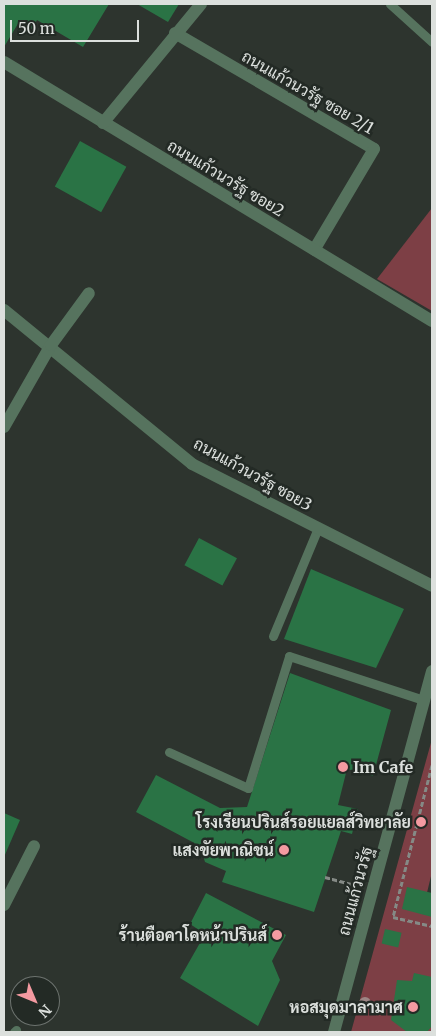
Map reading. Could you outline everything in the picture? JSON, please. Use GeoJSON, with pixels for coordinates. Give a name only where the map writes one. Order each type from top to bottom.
{"type":"FeatureCollection","features":[{"type":"Feature","properties":{"kind":"street"},"geometry":{"type":"LineString","coordinates":[[103,123],[201,4]]}},
{"type":"Feature","properties":{"kind":"street","name":"ถนนแก้วนวรัฐ ซอย 2/1"},"geometry":{"type":"LineString","coordinates":[[176,33],[374,149],[314,250]]}},
{"type":"Feature","properties":{"kind":"street","name":"ถนนแก้วนวรัฐ ซอย2"},"geometry":{"type":"LineString","coordinates":[[4,62],[432,320]]}},
{"type":"Feature","properties":{"kind":"street"},"geometry":{"type":"LineString","coordinates":[[4,427],[51,345],[89,293]]}},
{"type":"Feature","properties":{"kind":"street","name":"ถนนแก้วนวรัฐ ซอย3"},"geometry":{"type":"LineString","coordinates":[[4,310],[51,345],[192,464],[432,586]]}},
{"type":"Feature","properties":{"kind":"street","name":"ถนนแก้วนวรัฐ"},"geometry":{"type":"LineString","coordinates":[[334,1032],[432,672]]}},
{"type":"Feature","properties":{"kind":"street"},"geometry":{"type":"LineString","coordinates":[[4,905],[34,846]]}},
{"type":"Feature","properties":{"kind":"lane"},"geometry":{"type":"LineString","coordinates":[[390,4],[432,42]]}},
{"type":"Feature","properties":{"kind":"lane"},"geometry":{"type":"LineString","coordinates":[[274,636],[318,528]]}},
{"type":"Feature","properties":{"kind":"lane"},"geometry":{"type":"LineString","coordinates":[[169,752],[248,788],[289,656],[424,700],[426,693]]}},
{"type":"Feature","properties":{"kind":"path"},"geometry":{"type":"LineString","coordinates":[[432,765],[393,917],[432,926]]}},
{"type":"Feature","properties":{"kind":"path"},"geometry":{"type":"LineString","coordinates":[[326,877],[351,884]]}},
{"type":"Feature","properties":{"kind":"shaded area"},"geometry":{"type":"Polygon","coordinates":[[[432,208],[432,311],[377,279],[432,208]]]}},
{"type":"Feature","properties":{"kind":"shaded area","name":"โรงเรียนปรินส์รอยแยลส์วิทยาลัย"},"geometry":{"type":"Polygon","coordinates":[[[432,739],[432,872],[424,905],[432,908],[432,1032],[351,1032],[432,739]]]}},
{"type":"Feature","properties":{"kind":"building"},"geometry":{"type":"Polygon","coordinates":[[[4,4],[109,4],[83,47],[37,20],[32,29],[19,22],[4,47],[4,4]]]}},
{"type":"Feature","properties":{"kind":"building"},"geometry":{"type":"Polygon","coordinates":[[[137,4],[179,4],[168,22],[137,4]]]}},
{"type":"Feature","properties":{"kind":"building"},"geometry":{"type":"Polygon","coordinates":[[[80,141],[126,167],[101,212],[55,186],[80,141]]]}},
{"type":"Feature","properties":{"kind":"building"},"geometry":{"type":"Polygon","coordinates":[[[199,538],[237,558],[222,586],[184,565],[199,538]]]}},
{"type":"Feature","properties":{"kind":"building"},"geometry":{"type":"Polygon","coordinates":[[[311,569],[404,609],[376,668],[284,639],[311,569]]]}},
{"type":"Feature","properties":{"kind":"building"},"geometry":{"type":"Polygon","coordinates":[[[290,673],[391,710],[373,776],[347,769],[338,805],[358,809],[352,834],[341,831],[314,912],[222,882],[226,871],[205,862],[200,846],[136,812],[156,775],[220,808],[247,807],[290,673]]]}},
{"type":"Feature","properties":{"kind":"building"},"geometry":{"type":"Polygon","coordinates":[[[4,813],[20,820],[4,857],[4,813]]]}},
{"type":"Feature","properties":{"kind":"building"},"geometry":{"type":"Polygon","coordinates":[[[407,887],[432,893],[432,917],[402,909],[407,887]]]}},
{"type":"Feature","properties":{"kind":"building"},"geometry":{"type":"Polygon","coordinates":[[[206,893],[286,935],[272,961],[280,980],[258,1026],[180,978],[205,934],[190,924],[206,893]]]}},
{"type":"Feature","properties":{"kind":"building"},"geometry":{"type":"Polygon","coordinates":[[[385,929],[402,933],[398,947],[382,944],[385,929]]]}},
{"type":"Feature","properties":{"kind":"building","name":"หอสมุดมาลามาศ"},"geometry":{"type":"Polygon","coordinates":[[[414,973],[432,977],[432,1026],[427,1032],[407,1032],[391,1020],[397,980],[412,981],[414,973]]]}},
{"type":"Feature","properties":{"kind":"place","name":"Im Cafe"},"geometry":{"type":"Point","coordinates":[343,767]}},
{"type":"Feature","properties":{"kind":"place","name":"โรงเรียนปรินส์รอยแยลส์วิทยาลัย"},"geometry":{"type":"Point","coordinates":[421,822]}},
{"type":"Feature","properties":{"kind":"place","name":"แสงขัยพาณิชน์"},"geometry":{"type":"Point","coordinates":[284,850]}},
{"type":"Feature","properties":{"kind":"place","name":"ร้านตือคาโคหน้าปรินส์"},"geometry":{"type":"Point","coordinates":[277,935]}},
{"type":"Feature","properties":{"kind":"place","name":"หอสมุดมาลามาศ"},"geometry":{"type":"Point","coordinates":[413,1007]}}]}
